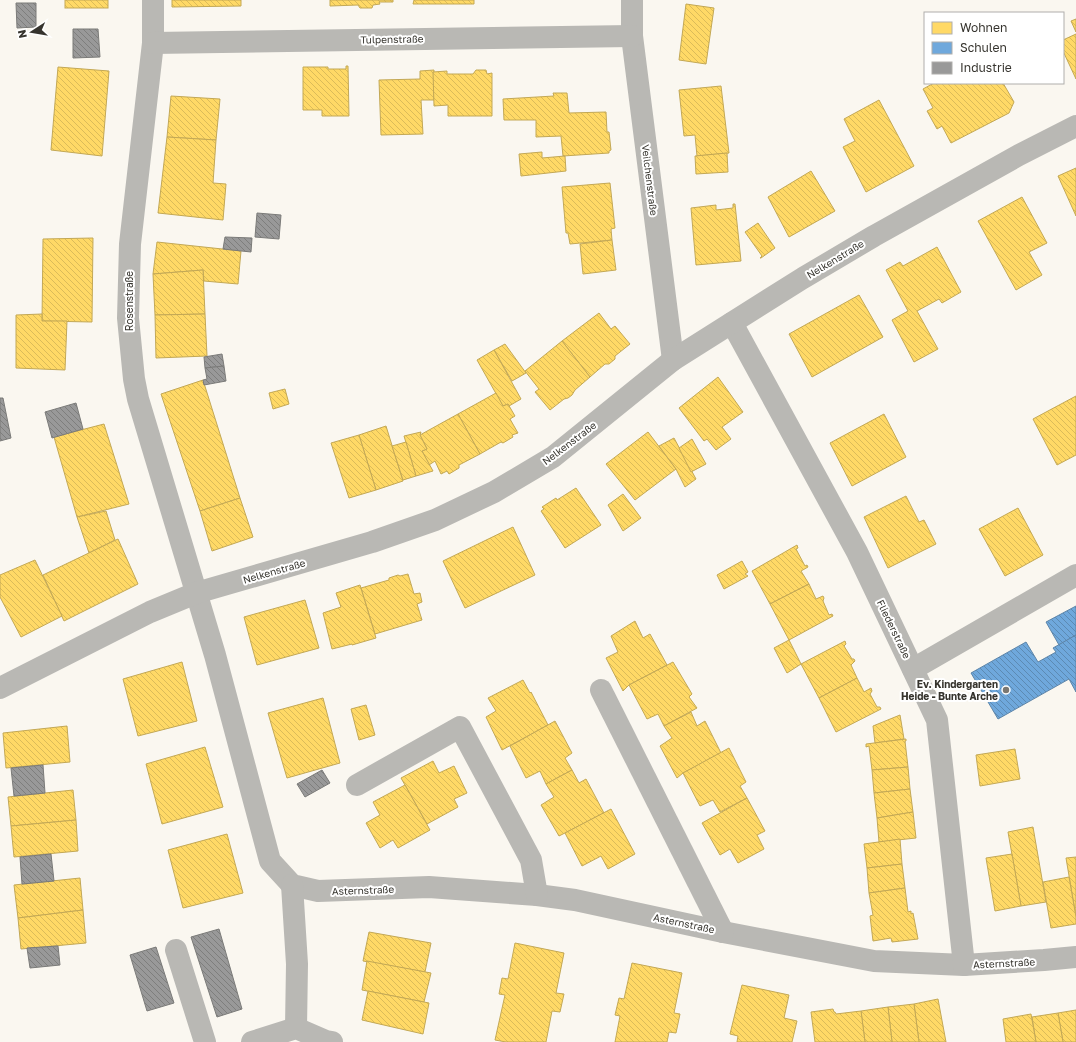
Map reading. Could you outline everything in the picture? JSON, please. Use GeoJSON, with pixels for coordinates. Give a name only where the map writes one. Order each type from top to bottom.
{"type":"FeatureCollection","features":[{"type":"Feature","properties":{"kind":"street","name":"Rosenstraße"},"geometry":{"type":"LineString","coordinates":[[153,0],[153,43],[130,244],[128,318],[134,380],[138,398],[196,593]]}},
{"type":"Feature","properties":{"kind":"street","name":"Veilchenstraße"},"geometry":{"type":"LineString","coordinates":[[632,0],[632,36],[673,360]]}},
{"type":"Feature","properties":{"kind":"street","name":"Tulpenstraße"},"geometry":{"type":"LineString","coordinates":[[153,43],[632,36]]}},
{"type":"Feature","properties":{"kind":"street","name":"Nelkenstraße"},"geometry":{"type":"LineString","coordinates":[[0,688],[150,612],[196,593],[372,542],[434,520],[494,492],[553,458],[673,360],[803,278],[874,236],[1012,159],[1076,126]]}},
{"type":"Feature","properties":{"kind":"street","name":"Fliederstraße"},"geometry":{"type":"LineString","coordinates":[[732,324],[857,552],[937,720],[964,965]]}},
{"type":"Feature","properties":{"kind":"street"},"geometry":{"type":"LineString","coordinates":[[913,669],[1076,575]]}},
{"type":"Feature","properties":{"kind":"street","name":"Asternstraße"},"geometry":{"type":"LineString","coordinates":[[196,593],[216,655],[270,862],[292,884],[318,891],[428,887],[537,895],[575,900],[723,932],[874,961],[964,965],[1076,957]]}},
{"type":"Feature","properties":{"kind":"street"},"geometry":{"type":"LineString","coordinates":[[601,690],[723,932]]}},
{"type":"Feature","properties":{"kind":"street"},"geometry":{"type":"LineString","coordinates":[[357,784],[460,727],[531,860],[537,895]]}},
{"type":"Feature","properties":{"kind":"street"},"geometry":{"type":"LineString","coordinates":[[292,884],[297,964],[296,1028]]}},
{"type":"Feature","properties":{"kind":"street"},"geometry":{"type":"LineString","coordinates":[[176,950],[205,1042]]}},
{"type":"Feature","properties":{"kind":"street"},"geometry":{"type":"LineString","coordinates":[[252,1042],[296,1028],[332,1042]]}},
{"type":"Feature","properties":{"kind":"building: Wohnen"},"geometry":{"type":"Polygon","coordinates":[[[65,0],[108,0],[108,8],[65,8],[65,0]]]}},
{"type":"Feature","properties":{"kind":"building: Wohnen"},"geometry":{"type":"Polygon","coordinates":[[[172,0],[241,0],[241,6],[172,7],[172,0]]]}},
{"type":"Feature","properties":{"kind":"building: Wohnen"},"geometry":{"type":"Polygon","coordinates":[[[330,0],[393,0],[393,2],[379,2],[380,4],[373,5],[372,8],[360,8],[358,5],[330,6],[330,0]]]}},
{"type":"Feature","properties":{"kind":"building: Wohnen"},"geometry":{"type":"Polygon","coordinates":[[[414,0],[474,0],[474,4],[413,4],[414,0]]]}},
{"type":"Feature","properties":{"kind":"building: Wohnen"},"geometry":{"type":"Polygon","coordinates":[[[686,4],[714,8],[706,64],[679,60],[686,4]]]}},
{"type":"Feature","properties":{"kind":"building: Wohnen"},"geometry":{"type":"Polygon","coordinates":[[[1076,19],[1076,32],[1071,21],[1076,19]]]}},
{"type":"Feature","properties":{"kind":"building: Wohnen"},"geometry":{"type":"Polygon","coordinates":[[[1076,34],[1076,79],[1064,53],[1064,40],[1076,34]]]}},
{"type":"Feature","properties":{"kind":"building: Wohnen"},"geometry":{"type":"Polygon","coordinates":[[[346,66],[348,66],[349,116],[322,116],[322,110],[303,110],[303,67],[346,69],[346,66]]]}},
{"type":"Feature","properties":{"kind":"building: Wohnen"},"geometry":{"type":"Polygon","coordinates":[[[58,67],[109,71],[102,156],[51,150],[58,67]]]}},
{"type":"Feature","properties":{"kind":"building: Wohnen"},"geometry":{"type":"Polygon","coordinates":[[[434,70],[434,100],[421,100],[423,134],[381,135],[379,80],[420,79],[420,71],[434,70]]]}},
{"type":"Feature","properties":{"kind":"building: Wohnen"},"geometry":{"type":"Polygon","coordinates":[[[476,70],[486,70],[487,74],[492,73],[492,116],[448,116],[448,105],[434,106],[433,72],[447,71],[447,74],[473,74],[476,70]]]}},
{"type":"Feature","properties":{"kind":"building: Wohnen"},"geometry":{"type":"Polygon","coordinates":[[[932,84],[1004,84],[1014,102],[1009,113],[951,143],[942,126],[937,129],[927,111],[933,108],[923,89],[932,84]]]}},
{"type":"Feature","properties":{"kind":"building: Wohnen"},"geometry":{"type":"Polygon","coordinates":[[[721,86],[729,153],[697,156],[695,135],[684,136],[679,90],[721,86]]]}},
{"type":"Feature","properties":{"kind":"building: Wohnen"},"geometry":{"type":"Polygon","coordinates":[[[553,93],[567,93],[569,113],[606,112],[607,132],[609,132],[611,150],[609,153],[563,156],[561,136],[536,137],[536,120],[504,120],[503,99],[554,96],[553,93]]]}},
{"type":"Feature","properties":{"kind":"building: Wohnen"},"geometry":{"type":"Polygon","coordinates":[[[171,96],[220,99],[216,140],[167,137],[171,96]]]}},
{"type":"Feature","properties":{"kind":"building: Wohnen"},"geometry":{"type":"Polygon","coordinates":[[[879,100],[914,166],[866,192],[843,147],[855,141],[844,119],[879,100]]]}},
{"type":"Feature","properties":{"kind":"building: Wohnen"},"geometry":{"type":"Polygon","coordinates":[[[167,137],[216,140],[213,183],[226,184],[223,220],[158,213],[167,137]]]}},
{"type":"Feature","properties":{"kind":"building: Wohnen"},"geometry":{"type":"Polygon","coordinates":[[[542,152],[542,158],[565,156],[566,171],[521,176],[519,154],[542,152]]]}},
{"type":"Feature","properties":{"kind":"building: Wohnen"},"geometry":{"type":"Polygon","coordinates":[[[727,153],[728,172],[696,174],[695,156],[727,153]]]}},
{"type":"Feature","properties":{"kind":"building: Wohnen"},"geometry":{"type":"Polygon","coordinates":[[[1076,168],[1076,216],[1058,176],[1076,168]]]}},
{"type":"Feature","properties":{"kind":"building: Wohnen"},"geometry":{"type":"Polygon","coordinates":[[[811,171],[835,211],[789,237],[768,197],[811,171]]]}},
{"type":"Feature","properties":{"kind":"building: Wohnen"},"geometry":{"type":"Polygon","coordinates":[[[610,183],[615,228],[611,229],[612,240],[570,244],[568,233],[566,233],[562,187],[610,183]]]}},
{"type":"Feature","properties":{"kind":"building: Wohnen"},"geometry":{"type":"Polygon","coordinates":[[[1022,197],[1047,243],[1029,252],[1042,275],[1016,290],[978,221],[1022,197]]]}},
{"type":"Feature","properties":{"kind":"building: Wohnen"},"geometry":{"type":"Polygon","coordinates":[[[733,204],[735,204],[741,261],[696,265],[691,208],[716,205],[716,210],[733,208],[733,204]]]}},
{"type":"Feature","properties":{"kind":"building: Wohnen"},"geometry":{"type":"Polygon","coordinates":[[[758,223],[775,248],[761,258],[762,256],[745,232],[758,223]]]}},
{"type":"Feature","properties":{"kind":"building: Wohnen"},"geometry":{"type":"Polygon","coordinates":[[[93,238],[92,322],[42,321],[43,239],[93,238]]]}},
{"type":"Feature","properties":{"kind":"building: Wohnen"},"geometry":{"type":"Polygon","coordinates":[[[612,240],[616,270],[583,274],[580,244],[612,240]]]}},
{"type":"Feature","properties":{"kind":"building: Wohnen"},"geometry":{"type":"Polygon","coordinates":[[[157,242],[241,251],[238,284],[204,281],[203,270],[153,274],[157,242]]]}},
{"type":"Feature","properties":{"kind":"building: Wohnen"},"geometry":{"type":"Polygon","coordinates":[[[937,247],[961,292],[942,303],[939,299],[917,311],[938,349],[914,362],[892,320],[908,311],[886,270],[900,262],[903,266],[937,247]]]}},
{"type":"Feature","properties":{"kind":"building: Wohnen"},"geometry":{"type":"Polygon","coordinates":[[[203,270],[205,314],[155,315],[153,274],[203,270]]]}},
{"type":"Feature","properties":{"kind":"building: Wohnen"},"geometry":{"type":"Polygon","coordinates":[[[859,295],[883,337],[812,377],[789,334],[859,295]]]}},
{"type":"Feature","properties":{"kind":"building: Wohnen"},"geometry":{"type":"Polygon","coordinates":[[[599,313],[611,329],[615,326],[630,344],[615,356],[615,359],[609,364],[605,364],[590,377],[562,341],[599,313]]]}},
{"type":"Feature","properties":{"kind":"building: Wohnen"},"geometry":{"type":"Polygon","coordinates":[[[42,314],[42,321],[67,321],[65,370],[16,368],[16,315],[42,314]]]}},
{"type":"Feature","properties":{"kind":"building: Wohnen"},"geometry":{"type":"Polygon","coordinates":[[[205,314],[207,356],[156,358],[155,315],[205,314]]]}},
{"type":"Feature","properties":{"kind":"building: Wohnen"},"geometry":{"type":"Polygon","coordinates":[[[562,341],[590,377],[575,390],[572,395],[564,399],[550,410],[535,392],[539,389],[525,371],[562,341]]]}},
{"type":"Feature","properties":{"kind":"building: Wohnen"},"geometry":{"type":"Polygon","coordinates":[[[505,344],[526,373],[512,381],[494,350],[505,344]]]}},
{"type":"Feature","properties":{"kind":"building: Wohnen"},"geometry":{"type":"Polygon","coordinates":[[[494,350],[521,399],[509,406],[508,404],[503,406],[477,360],[494,350]]]}},
{"type":"Feature","properties":{"kind":"building: Wohnen"},"geometry":{"type":"Polygon","coordinates":[[[718,377],[743,412],[722,427],[731,439],[716,450],[707,439],[704,441],[679,408],[718,377]]]}},
{"type":"Feature","properties":{"kind":"building: Wohnen"},"geometry":{"type":"Polygon","coordinates":[[[203,380],[240,498],[200,511],[161,394],[203,380]]]}},
{"type":"Feature","properties":{"kind":"building: Wohnen"},"geometry":{"type":"Polygon","coordinates":[[[285,389],[289,404],[273,409],[269,393],[285,389]]]}},
{"type":"Feature","properties":{"kind":"building: Wohnen"},"geometry":{"type":"Polygon","coordinates":[[[496,393],[503,406],[508,404],[515,416],[510,419],[518,433],[512,435],[513,437],[503,443],[501,442],[480,454],[458,414],[496,393]]]}},
{"type":"Feature","properties":{"kind":"building: Wohnen"},"geometry":{"type":"Polygon","coordinates":[[[1076,396],[1076,455],[1057,465],[1033,419],[1076,396]]]}},
{"type":"Feature","properties":{"kind":"building: Wohnen"},"geometry":{"type":"Polygon","coordinates":[[[458,414],[480,454],[459,465],[459,468],[449,474],[447,471],[441,474],[435,461],[429,465],[422,451],[427,449],[420,435],[458,414]]]}},
{"type":"Feature","properties":{"kind":"building: Wohnen"},"geometry":{"type":"Polygon","coordinates":[[[884,414],[906,457],[852,486],[830,443],[884,414]]]}},
{"type":"Feature","properties":{"kind":"building: Wohnen"},"geometry":{"type":"Polygon","coordinates":[[[104,424],[129,504],[77,517],[54,437],[104,424]]]}},
{"type":"Feature","properties":{"kind":"building: Wohnen"},"geometry":{"type":"Polygon","coordinates":[[[386,426],[403,481],[376,490],[359,435],[386,426]]]}},
{"type":"Feature","properties":{"kind":"building: Wohnen"},"geometry":{"type":"Polygon","coordinates":[[[421,432],[420,435],[427,449],[422,451],[433,471],[416,476],[404,436],[421,432]]]}},
{"type":"Feature","properties":{"kind":"building: Wohnen"},"geometry":{"type":"Polygon","coordinates":[[[648,432],[676,469],[635,500],[606,464],[648,432]]]}},
{"type":"Feature","properties":{"kind":"building: Wohnen"},"geometry":{"type":"Polygon","coordinates":[[[359,435],[376,490],[349,498],[331,443],[359,435]]]}},
{"type":"Feature","properties":{"kind":"building: Wohnen"},"geometry":{"type":"Polygon","coordinates":[[[674,438],[696,479],[685,487],[676,469],[659,446],[674,438]]]}},
{"type":"Feature","properties":{"kind":"building: Wohnen"},"geometry":{"type":"Polygon","coordinates":[[[692,439],[706,464],[691,472],[679,448],[692,439]]]}},
{"type":"Feature","properties":{"kind":"building: Wohnen"},"geometry":{"type":"Polygon","coordinates":[[[406,442],[416,476],[403,480],[392,446],[406,442]]]}},
{"type":"Feature","properties":{"kind":"building: Wohnen"},"geometry":{"type":"Polygon","coordinates":[[[576,488],[601,525],[565,548],[541,511],[544,509],[542,507],[556,498],[557,500],[576,488]]]}},
{"type":"Feature","properties":{"kind":"building: Wohnen"},"geometry":{"type":"Polygon","coordinates":[[[623,494],[641,518],[623,531],[608,505],[623,494]]]}},
{"type":"Feature","properties":{"kind":"building: Wohnen"},"geometry":{"type":"Polygon","coordinates":[[[906,496],[919,522],[924,520],[936,544],[888,568],[864,517],[906,496]]]}},
{"type":"Feature","properties":{"kind":"building: Wohnen"},"geometry":{"type":"Polygon","coordinates":[[[240,498],[253,537],[212,551],[200,511],[240,498]]]}},
{"type":"Feature","properties":{"kind":"building: Wohnen"},"geometry":{"type":"Polygon","coordinates":[[[1018,508],[1043,555],[1005,576],[979,529],[1018,508]]]}},
{"type":"Feature","properties":{"kind":"building: Wohnen"},"geometry":{"type":"Polygon","coordinates":[[[106,511],[115,540],[89,553],[77,517],[106,511]]]}},
{"type":"Feature","properties":{"kind":"building: Wohnen"},"geometry":{"type":"Polygon","coordinates":[[[513,527],[535,575],[465,608],[443,561],[513,527]]]}},
{"type":"Feature","properties":{"kind":"building: Wohnen"},"geometry":{"type":"Polygon","coordinates":[[[118,539],[138,584],[64,621],[43,575],[118,539]]]}},
{"type":"Feature","properties":{"kind":"building: Wohnen"},"geometry":{"type":"Polygon","coordinates":[[[797,545],[798,548],[796,549],[805,566],[807,565],[808,567],[801,571],[809,584],[770,604],[752,571],[797,545]]]}},
{"type":"Feature","properties":{"kind":"building: Wohnen"},"geometry":{"type":"Polygon","coordinates":[[[35,560],[62,616],[21,637],[0,597],[0,575],[35,560]]]}},
{"type":"Feature","properties":{"kind":"building: Wohnen"},"geometry":{"type":"Polygon","coordinates":[[[742,561],[748,572],[745,574],[748,576],[724,589],[717,575],[742,561]]]}},
{"type":"Feature","properties":{"kind":"building: Wohnen"},"geometry":{"type":"Polygon","coordinates":[[[408,574],[414,594],[420,593],[422,602],[417,604],[422,620],[375,634],[361,588],[389,580],[389,578],[398,575],[408,574]]]}},
{"type":"Feature","properties":{"kind":"building: Wohnen"},"geometry":{"type":"Polygon","coordinates":[[[809,584],[816,599],[823,596],[823,601],[829,615],[832,614],[833,616],[789,640],[770,604],[809,584]]]}},
{"type":"Feature","properties":{"kind":"building: Wohnen"},"geometry":{"type":"Polygon","coordinates":[[[360,585],[376,638],[332,649],[323,613],[341,607],[336,593],[360,585]]]}},
{"type":"Feature","properties":{"kind":"building: Wohnen"},"geometry":{"type":"Polygon","coordinates":[[[305,600],[319,648],[257,665],[244,617],[305,600]]]}},
{"type":"Feature","properties":{"kind":"building: Wohnen"},"geometry":{"type":"Polygon","coordinates":[[[635,621],[643,638],[650,634],[667,665],[629,685],[623,691],[606,658],[618,652],[611,636],[635,621]]]}},
{"type":"Feature","properties":{"kind":"building: Wohnen"},"geometry":{"type":"Polygon","coordinates":[[[789,640],[801,664],[787,673],[774,648],[789,640]]]}},
{"type":"Feature","properties":{"kind":"building: Wohnen"},"geometry":{"type":"Polygon","coordinates":[[[845,641],[846,644],[844,646],[852,659],[855,661],[851,665],[857,678],[819,698],[801,664],[845,641]]]}},
{"type":"Feature","properties":{"kind":"building: Wohnen"},"geometry":{"type":"Polygon","coordinates":[[[182,662],[197,721],[138,736],[123,679],[182,662]]]}},
{"type":"Feature","properties":{"kind":"building: Wohnen"},"geometry":{"type":"Polygon","coordinates":[[[673,662],[692,694],[689,697],[697,708],[664,726],[658,714],[647,719],[629,685],[673,662]]]}},
{"type":"Feature","properties":{"kind":"building: Wohnen"},"geometry":{"type":"Polygon","coordinates":[[[857,678],[864,692],[871,688],[872,691],[870,694],[877,707],[880,707],[881,709],[836,732],[819,698],[857,678]]]}},
{"type":"Feature","properties":{"kind":"building: Wohnen"},"geometry":{"type":"Polygon","coordinates":[[[523,680],[548,725],[502,750],[486,717],[496,711],[488,698],[523,680]]]}},
{"type":"Feature","properties":{"kind":"building: Wohnen"},"geometry":{"type":"Polygon","coordinates":[[[323,698],[340,763],[287,778],[268,713],[323,698]]]}},
{"type":"Feature","properties":{"kind":"building: Wohnen"},"geometry":{"type":"Polygon","coordinates":[[[366,705],[375,735],[359,740],[351,709],[366,705]]]}},
{"type":"Feature","properties":{"kind":"building: Wohnen"},"geometry":{"type":"Polygon","coordinates":[[[691,712],[697,726],[705,721],[721,753],[683,773],[677,778],[660,746],[672,738],[664,726],[691,712]]]}},
{"type":"Feature","properties":{"kind":"building: Wohnen"},"geometry":{"type":"Polygon","coordinates":[[[900,715],[904,739],[875,743],[873,726],[900,715]]]}},
{"type":"Feature","properties":{"kind":"building: Wohnen"},"geometry":{"type":"Polygon","coordinates":[[[555,721],[572,753],[565,758],[572,770],[546,784],[540,771],[526,778],[510,746],[555,721]]]}},
{"type":"Feature","properties":{"kind":"building: Wohnen"},"geometry":{"type":"Polygon","coordinates":[[[67,726],[70,762],[6,768],[3,733],[67,726]]]}},
{"type":"Feature","properties":{"kind":"building: Wohnen"},"geometry":{"type":"Polygon","coordinates":[[[906,739],[908,767],[872,770],[869,746],[866,747],[866,744],[906,739]]]}},
{"type":"Feature","properties":{"kind":"building: Wohnen"},"geometry":{"type":"Polygon","coordinates":[[[205,747],[223,807],[162,824],[146,764],[205,747]]]}},
{"type":"Feature","properties":{"kind":"building: Wohnen"},"geometry":{"type":"Polygon","coordinates":[[[729,748],[746,782],[740,786],[747,798],[720,812],[713,800],[700,806],[683,773],[729,748]]]}},
{"type":"Feature","properties":{"kind":"building: Wohnen"},"geometry":{"type":"Polygon","coordinates":[[[1015,749],[1020,779],[980,786],[976,755],[1015,749]]]}},
{"type":"Feature","properties":{"kind":"building: Wohnen"},"geometry":{"type":"Polygon","coordinates":[[[433,761],[439,773],[454,766],[467,793],[454,799],[458,807],[427,824],[401,778],[433,761]]]}},
{"type":"Feature","properties":{"kind":"building: Wohnen"},"geometry":{"type":"Polygon","coordinates":[[[908,767],[910,789],[874,793],[872,770],[908,767]]]}},
{"type":"Feature","properties":{"kind":"building: Wohnen"},"geometry":{"type":"Polygon","coordinates":[[[572,770],[579,783],[586,779],[604,813],[559,836],[541,805],[554,797],[546,784],[572,770]]]}},
{"type":"Feature","properties":{"kind":"building: Wohnen"},"geometry":{"type":"Polygon","coordinates":[[[405,785],[430,830],[398,848],[393,840],[380,848],[366,823],[380,815],[373,802],[405,785]]]}},
{"type":"Feature","properties":{"kind":"building: Wohnen"},"geometry":{"type":"Polygon","coordinates":[[[910,789],[913,812],[877,818],[874,793],[910,789]]]}},
{"type":"Feature","properties":{"kind":"building: Wohnen"},"geometry":{"type":"Polygon","coordinates":[[[73,790],[76,820],[11,826],[8,797],[73,790]]]}},
{"type":"Feature","properties":{"kind":"building: Wohnen"},"geometry":{"type":"Polygon","coordinates":[[[747,798],[765,831],[757,835],[764,849],[738,863],[730,849],[720,855],[702,823],[747,798]]]}},
{"type":"Feature","properties":{"kind":"building: Wohnen"},"geometry":{"type":"Polygon","coordinates":[[[611,809],[635,854],[608,869],[601,856],[582,866],[565,833],[611,809]]]}},
{"type":"Feature","properties":{"kind":"building: Wohnen"},"geometry":{"type":"Polygon","coordinates":[[[913,812],[916,838],[879,842],[877,818],[913,812]]]}},
{"type":"Feature","properties":{"kind":"building: Wohnen"},"geometry":{"type":"Polygon","coordinates":[[[76,820],[78,851],[14,857],[11,826],[76,820]]]}},
{"type":"Feature","properties":{"kind":"building: Wohnen"},"geometry":{"type":"Polygon","coordinates":[[[1033,827],[1046,902],[1021,906],[1008,832],[1033,827]]]}},
{"type":"Feature","properties":{"kind":"building: Wohnen"},"geometry":{"type":"Polygon","coordinates":[[[227,834],[243,893],[183,908],[168,850],[227,834]]]}},
{"type":"Feature","properties":{"kind":"building: Wohnen"},"geometry":{"type":"Polygon","coordinates":[[[900,839],[902,864],[867,868],[864,844],[900,839]]]}},
{"type":"Feature","properties":{"kind":"building: Wohnen"},"geometry":{"type":"Polygon","coordinates":[[[1012,854],[1021,906],[995,911],[986,858],[1012,854]]]}},
{"type":"Feature","properties":{"kind":"building: Wohnen"},"geometry":{"type":"Polygon","coordinates":[[[1076,857],[1076,917],[1066,858],[1076,857]]]}},
{"type":"Feature","properties":{"kind":"building: Wohnen"},"geometry":{"type":"Polygon","coordinates":[[[902,864],[905,888],[869,893],[867,868],[902,864]]]}},
{"type":"Feature","properties":{"kind":"building: Wohnen"},"geometry":{"type":"Polygon","coordinates":[[[1069,877],[1076,924],[1051,928],[1043,882],[1069,877]]]}},
{"type":"Feature","properties":{"kind":"building: Wohnen"},"geometry":{"type":"Polygon","coordinates":[[[80,878],[83,910],[18,918],[14,885],[80,878]]]}},
{"type":"Feature","properties":{"kind":"building: Wohnen"},"geometry":{"type":"Polygon","coordinates":[[[905,888],[908,912],[911,911],[911,914],[913,913],[918,939],[892,942],[891,938],[873,941],[870,916],[873,915],[869,893],[905,888]]]}},
{"type":"Feature","properties":{"kind":"building: Wohnen"},"geometry":{"type":"Polygon","coordinates":[[[83,910],[86,943],[21,949],[18,918],[83,910]]]}},
{"type":"Feature","properties":{"kind":"building: Wohnen"},"geometry":{"type":"Polygon","coordinates":[[[369,932],[431,943],[425,972],[363,961],[369,932]]]}},
{"type":"Feature","properties":{"kind":"building: Wohnen"},"geometry":{"type":"Polygon","coordinates":[[[515,943],[564,953],[556,993],[564,994],[560,1012],[552,1011],[546,1042],[506,1042],[495,1040],[505,995],[499,994],[502,978],[508,979],[515,943]]]}},
{"type":"Feature","properties":{"kind":"building: Wohnen"},"geometry":{"type":"Polygon","coordinates":[[[367,961],[431,973],[424,1002],[362,990],[367,961]]]}},
{"type":"Feature","properties":{"kind":"building: Wohnen"},"geometry":{"type":"Polygon","coordinates":[[[632,963],[682,973],[674,1013],[680,1014],[676,1033],[669,1032],[667,1042],[615,1042],[620,1016],[615,1015],[619,998],[624,999],[632,963]]]}},
{"type":"Feature","properties":{"kind":"building: Wohnen"},"geometry":{"type":"Polygon","coordinates":[[[742,985],[789,995],[784,1018],[797,1021],[792,1042],[737,1042],[738,1036],[730,1034],[742,985]]]}},
{"type":"Feature","properties":{"kind":"building: Wohnen"},"geometry":{"type":"Polygon","coordinates":[[[368,991],[429,1003],[423,1034],[362,1020],[368,991]]]}},
{"type":"Feature","properties":{"kind":"building: Wohnen"},"geometry":{"type":"Polygon","coordinates":[[[938,999],[946,1042],[919,1042],[914,1004],[938,999]]]}},
{"type":"Feature","properties":{"kind":"building: Wohnen"},"geometry":{"type":"Polygon","coordinates":[[[914,1004],[919,1042],[892,1042],[888,1007],[914,1004]]]}},
{"type":"Feature","properties":{"kind":"building: Wohnen"},"geometry":{"type":"Polygon","coordinates":[[[888,1007],[892,1042],[865,1042],[861,1011],[888,1007]]]}},
{"type":"Feature","properties":{"kind":"building: Wohnen"},"geometry":{"type":"Polygon","coordinates":[[[833,1009],[836,1014],[861,1011],[865,1042],[815,1042],[811,1012],[833,1009]]]}},
{"type":"Feature","properties":{"kind":"building: Wohnen"},"geometry":{"type":"Polygon","coordinates":[[[1076,1010],[1076,1042],[1063,1042],[1058,1013],[1076,1010]]]}},
{"type":"Feature","properties":{"kind":"building: Wohnen"},"geometry":{"type":"Polygon","coordinates":[[[1058,1013],[1063,1042],[1036,1042],[1032,1017],[1058,1013]]]}},
{"type":"Feature","properties":{"kind":"building: Wohnen"},"geometry":{"type":"Polygon","coordinates":[[[1031,1014],[1036,1042],[1006,1042],[1003,1019],[1031,1014]]]}},
{"type":"Feature","properties":{"kind":"building: Schulen"},"geometry":{"type":"Polygon","coordinates":[[[1076,606],[1076,635],[1059,645],[1046,622],[1076,606]]]}},
{"type":"Feature","properties":{"kind":"building: Schulen"},"geometry":{"type":"Polygon","coordinates":[[[1076,635],[1076,692],[1069,679],[998,719],[971,673],[1026,642],[1038,662],[1056,652],[1053,648],[1076,635]]]}},
{"type":"Feature","properties":{"kind":"building: Industrie"},"geometry":{"type":"Polygon","coordinates":[[[16,3],[36,3],[36,27],[17,28],[16,3]]]}},
{"type":"Feature","properties":{"kind":"building: Industrie"},"geometry":{"type":"Polygon","coordinates":[[[73,29],[98,29],[100,57],[73,58],[73,29]]]}},
{"type":"Feature","properties":{"kind":"building: Industrie"},"geometry":{"type":"Polygon","coordinates":[[[257,213],[281,215],[279,239],[255,237],[257,213]]]}},
{"type":"Feature","properties":{"kind":"building: Industrie"},"geometry":{"type":"Polygon","coordinates":[[[225,237],[252,238],[251,252],[223,249],[225,237]]]}},
{"type":"Feature","properties":{"kind":"building: Industrie"},"geometry":{"type":"Polygon","coordinates":[[[222,354],[224,366],[205,368],[204,357],[222,354]]]}},
{"type":"Feature","properties":{"kind":"building: Industrie"},"geometry":{"type":"Polygon","coordinates":[[[224,366],[226,381],[204,385],[203,380],[207,379],[205,368],[224,366]]]}},
{"type":"Feature","properties":{"kind":"building: Industrie"},"geometry":{"type":"Polygon","coordinates":[[[0,398],[3,398],[11,438],[0,441],[0,398]]]}},
{"type":"Feature","properties":{"kind":"building: Industrie"},"geometry":{"type":"Polygon","coordinates":[[[76,403],[83,429],[52,438],[45,412],[76,403]]]}},
{"type":"Feature","properties":{"kind":"building: Industrie"},"geometry":{"type":"Polygon","coordinates":[[[43,765],[45,793],[14,796],[11,768],[43,765]]]}},
{"type":"Feature","properties":{"kind":"building: Industrie"},"geometry":{"type":"Polygon","coordinates":[[[322,770],[330,783],[305,797],[297,784],[322,770]]]}},
{"type":"Feature","properties":{"kind":"building: Industrie"},"geometry":{"type":"Polygon","coordinates":[[[51,854],[54,881],[22,884],[20,857],[51,854]]]}},
{"type":"Feature","properties":{"kind":"building: Industrie"},"geometry":{"type":"Polygon","coordinates":[[[219,929],[242,1009],[217,1017],[191,937],[219,929]]]}},
{"type":"Feature","properties":{"kind":"building: Industrie"},"geometry":{"type":"Polygon","coordinates":[[[58,946],[60,965],[30,968],[27,948],[58,946]]]}},
{"type":"Feature","properties":{"kind":"building: Industrie"},"geometry":{"type":"Polygon","coordinates":[[[156,947],[174,1003],[147,1011],[130,955],[156,947]]]}},
{"type":"Feature","properties":{"kind":"place","name":"Ev. Kindergarten Heide - Bunte Arche"},"geometry":{"type":"Point","coordinates":[1006,690]}}]}
